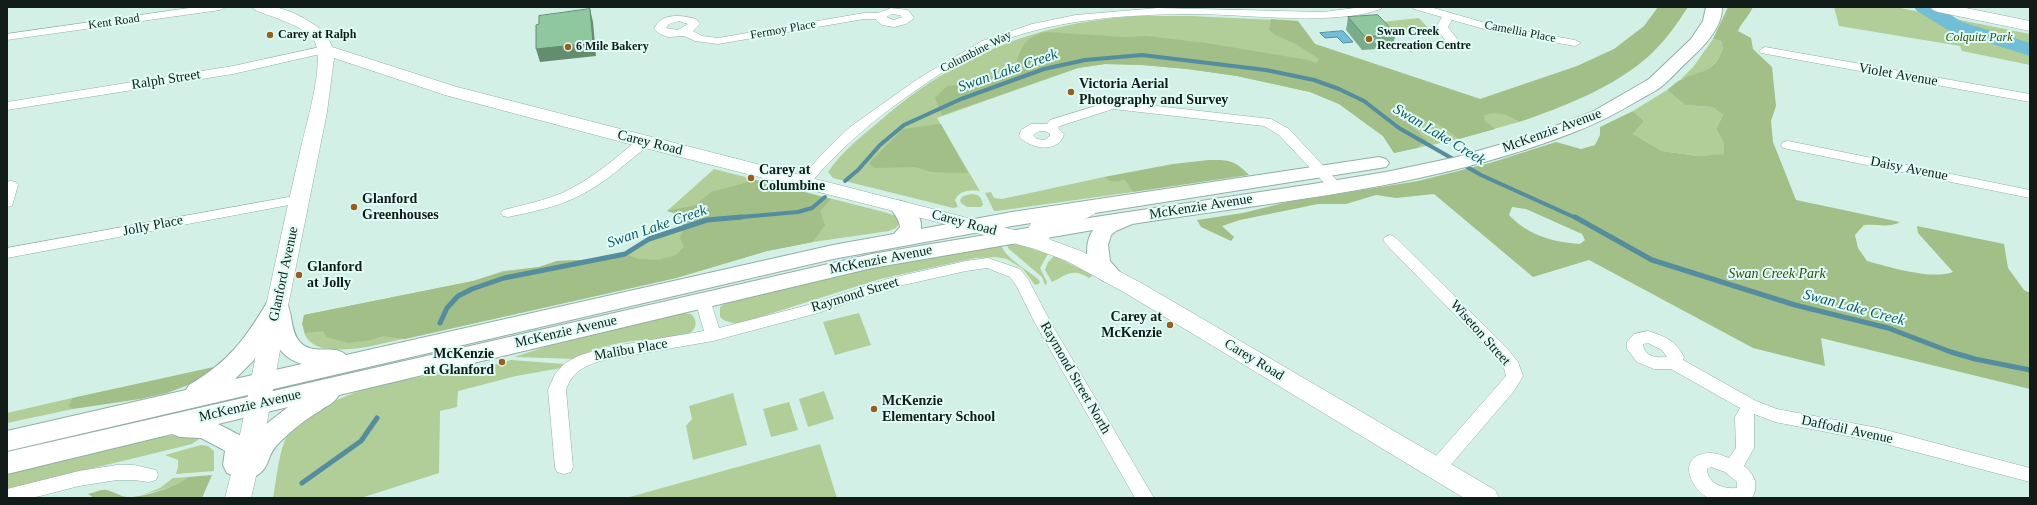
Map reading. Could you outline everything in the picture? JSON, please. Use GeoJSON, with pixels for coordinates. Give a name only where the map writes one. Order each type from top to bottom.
{"type":"FeatureCollection","features":[{"type":"Feature","properties":{"kind":"main road","name":"McKenzie Avenue"},"geometry":{"type":"LineString","coordinates":[[367,369],[826,253],[902,238],[1090,208],[1441,166],[1469,152],[1547,125],[1620,93],[1650,73],[1674,52],[1703,7]]}},
{"type":"Feature","properties":{"kind":"main road","name":"McKenzie Avenue"},"geometry":{"type":"LineString","coordinates":[[7,441],[155,408],[260,393],[367,369],[703,300],[872,261],[1031,238],[1329,179],[1422,155],[1469,152],[1534,140],[1612,109],[1666,76],[1690,51],[1706,30],[1715,12],[1714,7]]}},
{"type":"Feature","properties":{"kind":"main road"},"geometry":{"type":"LineString","coordinates":[[899,206],[910,218],[911,224],[911,228],[902,238]]}},
{"type":"Feature","properties":{"kind":"main road"},"geometry":{"type":"LineString","coordinates":[[1113,277],[1102,266],[1096,254],[1101,235],[1109,226],[1137,217]]}},
{"type":"Feature","properties":{"kind":"main road"},"geometry":{"type":"LineString","coordinates":[[277,305],[282,333],[291,350],[306,357],[367,369]]}},
{"type":"Feature","properties":{"kind":"main road"},"geometry":{"type":"LineString","coordinates":[[155,408],[198,392],[226,374],[251,349],[265,329],[277,305]]}},
{"type":"Feature","properties":{"kind":"main road"},"geometry":{"type":"LineString","coordinates":[[140,432],[184,426],[199,428],[216,434],[238,446],[239,453],[237,465],[246,470],[256,461],[264,442],[275,429],[367,369]]}},
{"type":"Feature","properties":{"kind":"main road","name":"McKenzie Avenue"},"geometry":{"type":"LineString","coordinates":[[7,463],[140,432],[260,393]]}},
{"type":"Feature","properties":{"kind":"street","name":"Kent Road"},"geometry":{"type":"LineString","coordinates":[[7,37],[220,7]]}},
{"type":"Feature","properties":{"kind":"street"},"geometry":{"type":"LineString","coordinates":[[260,7],[296,21],[314,32],[322,41],[325,50]]}},
{"type":"Feature","properties":{"kind":"street","name":"Columbine Way"},"geometry":{"type":"LineString","coordinates":[[804,182],[843,140],[874,114],[921,81],[997,39],[1055,22],[1133,9],[1323,15],[1377,7]]}},
{"type":"Feature","properties":{"kind":"street","name":"Camellia Place"},"geometry":{"type":"LineString","coordinates":[[1418,7],[1448,17],[1495,29],[1575,43]]}},
{"type":"Feature","properties":{"kind":"street"},"geometry":{"type":"LineString","coordinates":[[1939,7],[2030,26]]}},
{"type":"Feature","properties":{"kind":"street","name":"Fermoy Place"},"geometry":{"type":"LineString","coordinates":[[686,32],[699,38],[718,41],[880,12]]}},
{"type":"Feature","properties":{"kind":"street"},"geometry":{"type":"LineString","coordinates":[[1410,47],[1454,43],[1443,31],[1442,27],[1448,17]]}},
{"type":"Feature","properties":{"kind":"street","name":"Carey Road"},"geometry":{"type":"LineString","coordinates":[[325,50],[391,70],[451,91],[644,142],[944,217],[970,226],[1031,238],[1073,256],[1113,277],[1486,498]]}},
{"type":"Feature","properties":{"kind":"street","name":"Glanford Avenue"},"geometry":{"type":"LineString","coordinates":[[238,498],[246,470],[277,305],[321,92],[325,64],[325,50]]}},
{"type":"Feature","properties":{"kind":"street","name":"Ralph Street"},"geometry":{"type":"LineString","coordinates":[[7,106],[233,70],[325,50]]}},
{"type":"Feature","properties":{"kind":"street","name":"Violet Avenue"},"geometry":{"type":"LineString","coordinates":[[1765,51],[2030,98]]}},
{"type":"Feature","properties":{"kind":"street"},"geometry":{"type":"LineString","coordinates":[[321,92],[331,77],[342,70],[363,67],[391,70]]}},
{"type":"Feature","properties":{"kind":"street"},"geometry":{"type":"LineString","coordinates":[[1050,128],[1055,123],[1112,105],[1266,122],[1276,126],[1284,132],[1329,179]]}},
{"type":"Feature","properties":{"kind":"street"},"geometry":{"type":"LineString","coordinates":[[508,213],[539,206],[579,190],[644,142]]}},
{"type":"Feature","properties":{"kind":"street","name":"Daisy Avenue"},"geometry":{"type":"LineString","coordinates":[[1788,145],[2030,194]]}},
{"type":"Feature","properties":{"kind":"street"},"geometry":{"type":"LineString","coordinates":[[7,203],[11,185]]}},
{"type":"Feature","properties":{"kind":"street","name":"Jolly Place"},"geometry":{"type":"LineString","coordinates":[[7,253],[300,199]]}},
{"type":"Feature","properties":{"kind":"street"},"geometry":{"type":"LineString","coordinates":[[1031,238],[1039,225],[1045,222],[1072,217],[1090,208]]}},
{"type":"Feature","properties":{"kind":"street","name":"Wiseton Street"},"geometry":{"type":"LineString","coordinates":[[1390,240],[1499,350],[1512,366],[1515,376],[1508,387],[1436,469]]}},
{"type":"Feature","properties":{"kind":"street","name":"Raymond Street"},"geometry":{"type":"LineString","coordinates":[[713,335],[812,309],[887,284],[966,266],[988,264],[998,266]]}},
{"type":"Feature","properties":{"kind":"street","name":"Raymond Street North"},"geometry":{"type":"LineString","coordinates":[[998,266],[1015,273],[1023,283],[1043,323],[1144,498]]}},
{"type":"Feature","properties":{"kind":"street"},"geometry":{"type":"LineString","coordinates":[[703,300],[713,335]]}},
{"type":"Feature","properties":{"kind":"street","name":"Malibu Place"},"geometry":{"type":"LineString","coordinates":[[564,467],[557,390],[561,378],[570,368],[584,360],[603,354],[713,335]]}},
{"type":"Feature","properties":{"kind":"street","name":"Daffodil Avenue"},"geometry":{"type":"LineString","coordinates":[[1673,362],[1750,406],[1775,415],[1878,435],[2030,475]]}},
{"type":"Feature","properties":{"kind":"street"},"geometry":{"type":"LineString","coordinates":[[1732,466],[1742,456],[1745,448],[1744,417],[1750,406]]}},
{"type":"Feature","properties":{"kind":"street"},"geometry":{"type":"LineString","coordinates":[[7,497],[103,475],[140,473],[150,475]]}},
{"type":"Feature","properties":{"kind":"green space"},"geometry":{"type":"Polygon","coordinates":[[[1658,7],[1688,7],[1680,20],[1661,44],[1650,55],[1621,77],[1605,86],[1571,103],[1519,122],[1498,113],[1484,115],[1485,121],[1495,129],[1459,139],[1441,126],[1431,122],[1410,125],[1427,140],[1417,148],[1394,153],[1383,136],[1339,104],[1310,92],[1237,76],[1187,69],[1142,65],[1105,64],[1078,68],[942,115],[935,98],[947,86],[973,84],[1015,67],[1025,43],[1033,36],[1047,32],[1124,37],[1146,36],[1206,43],[1308,60],[1316,63],[1319,59],[1296,44],[1277,36],[1269,30],[1271,19],[1298,21],[1315,44],[1480,99],[1577,66],[1614,49],[1644,26],[1658,7]]]}},
{"type":"Feature","properties":{"kind":"green space","name":"Swan Creek Park"},"geometry":{"type":"Polygon","coordinates":[[[1728,7],[1753,7],[1738,31],[1751,38],[1753,49],[1772,67],[1776,106],[1771,121],[1773,142],[1796,200],[1900,222],[1892,225],[1864,225],[1855,235],[1858,248],[1867,261],[1922,274],[1944,274],[1953,272],[1918,233],[1917,226],[2004,244],[2008,268],[2024,290],[2030,293],[2030,389],[1821,338],[1825,366],[1753,348],[1589,260],[1533,277],[1434,194],[1396,198],[1376,195],[1346,204],[1318,204],[1240,220],[1222,226],[1234,237],[1231,241],[1201,227],[1197,220],[1243,213],[1287,202],[1418,181],[1490,163],[1556,142],[1581,149],[1595,145],[1600,135],[1600,127],[1633,111],[1644,121],[1633,134],[1662,151],[1698,156],[1724,154],[1724,143],[1716,129],[1723,115],[1713,107],[1685,105],[1667,90],[1676,82],[1712,67],[1723,48],[1721,41],[1713,39],[1728,7]],[[1512,207],[1509,215],[1524,228],[1550,239],[1580,244],[1585,240],[1582,234],[1526,209],[1512,207]]]}},
{"type":"Feature","properties":{"kind":"green space","name":"Colquitz Park"},"geometry":{"type":"Polygon","coordinates":[[[1834,7],[1895,7],[2030,34],[2030,65],[1962,51],[1960,46],[1839,26],[1834,7]]]}},
{"type":"Feature","properties":{"kind":"green space"},"geometry":{"type":"Polygon","coordinates":[[[1135,16],[1191,16],[1298,21],[1315,44],[1480,99],[1519,122],[1450,141],[1394,153],[1383,136],[1339,104],[1310,92],[1237,76],[1187,69],[1142,65],[1105,64],[1078,68],[937,118],[980,191],[962,192],[955,200],[958,207],[953,208],[833,178],[828,172],[850,147],[904,101],[933,80],[964,62],[1028,36],[1062,26],[1135,16]]]}},
{"type":"Feature","properties":{"kind":"green space"},"geometry":{"type":"Polygon","coordinates":[[[1419,18],[1431,31],[1394,34],[1382,22],[1419,18]]]}},
{"type":"Feature","properties":{"kind":"green space"},"geometry":{"type":"Polygon","coordinates":[[[1713,39],[1721,41],[1723,48],[1716,62],[1702,73],[1681,79],[1694,66],[1713,39]]]}},
{"type":"Feature","properties":{"kind":"green space"},"geometry":{"type":"Polygon","coordinates":[[[1667,90],[1685,105],[1713,107],[1723,115],[1716,129],[1724,143],[1725,154],[1698,156],[1662,151],[1633,134],[1644,121],[1633,111],[1667,90]]]}},
{"type":"Feature","properties":{"kind":"green space"},"geometry":{"type":"Polygon","coordinates":[[[941,124],[968,173],[932,172],[915,167],[874,168],[869,163],[903,129],[941,124]]]}},
{"type":"Feature","properties":{"kind":"green space"},"geometry":{"type":"Polygon","coordinates":[[[1209,160],[1231,162],[1239,166],[1249,175],[1133,192],[1125,180],[1110,181],[1104,177],[1173,164],[1209,160]]]}},
{"type":"Feature","properties":{"kind":"green space"},"geometry":{"type":"Polygon","coordinates":[[[714,169],[884,212],[896,216],[900,223],[896,228],[889,231],[813,242],[767,251],[676,278],[367,347],[345,349],[322,348],[313,344],[307,338],[303,328],[304,315],[473,281],[503,271],[539,267],[557,261],[603,259],[625,254],[649,239],[681,228],[683,224],[680,219],[667,211],[714,169]]]}},
{"type":"Feature","properties":{"kind":"green space"},"geometry":{"type":"Polygon","coordinates":[[[1104,177],[1115,181],[1122,179],[1127,180],[1133,192],[997,211],[994,211],[985,193],[991,192],[994,198],[1002,199],[1104,177]]]}},
{"type":"Feature","properties":{"kind":"green space"},"geometry":{"type":"Polygon","coordinates":[[[756,180],[831,199],[820,211],[825,225],[813,242],[767,251],[676,278],[405,339],[382,336],[371,340],[348,343],[327,337],[323,331],[305,333],[302,324],[304,315],[473,281],[503,272],[539,267],[557,261],[603,259],[625,254],[639,259],[659,260],[676,255],[684,247],[680,238],[683,231],[681,228],[683,224],[675,213],[667,211],[696,205],[711,192],[756,180]]]}},
{"type":"Feature","properties":{"kind":"green space"},"geometry":{"type":"Polygon","coordinates":[[[972,194],[981,198],[983,205],[981,207],[967,207],[961,203],[960,200],[963,196],[972,194]]]}},
{"type":"Feature","properties":{"kind":"green space"},"geometry":{"type":"Polygon","coordinates":[[[1006,244],[1020,245],[1048,254],[1040,268],[1047,282],[1046,285],[1042,277],[1009,249],[1006,244]]]}},
{"type":"Feature","properties":{"kind":"green space"},"geometry":{"type":"Polygon","coordinates":[[[1001,245],[1008,255],[1039,280],[1040,283],[1035,285],[1023,269],[1007,259],[996,257],[975,258],[880,279],[741,323],[727,322],[720,317],[720,307],[726,303],[854,271],[1001,245]]]}},
{"type":"Feature","properties":{"kind":"green space"},"geometry":{"type":"Polygon","coordinates":[[[1054,256],[1093,275],[1089,278],[1079,273],[1070,273],[1052,282],[1045,270],[1048,262],[1054,256]]]}},
{"type":"Feature","properties":{"kind":"green space"},"geometry":{"type":"Polygon","coordinates":[[[681,313],[691,314],[696,322],[693,330],[683,336],[667,339],[618,343],[591,351],[576,359],[514,357],[582,335],[681,313]]]}},
{"type":"Feature","properties":{"kind":"green space"},"geometry":{"type":"Polygon","coordinates":[[[859,313],[871,345],[835,355],[823,322],[859,313]]]}},
{"type":"Feature","properties":{"kind":"green space"},"geometry":{"type":"Polygon","coordinates":[[[511,360],[564,364],[561,368],[516,376],[458,391],[457,407],[440,411],[439,473],[361,498],[273,498],[280,459],[286,438],[298,425],[324,407],[346,396],[370,388],[420,377],[494,365],[511,360]]]}},
{"type":"Feature","properties":{"kind":"green space"},"geometry":{"type":"Polygon","coordinates":[[[223,365],[204,379],[167,393],[140,399],[73,409],[69,406],[72,398],[223,365]]]}},
{"type":"Feature","properties":{"kind":"green space"},"geometry":{"type":"Polygon","coordinates":[[[824,391],[834,419],[808,427],[799,399],[824,391]]]}},
{"type":"Feature","properties":{"kind":"green space"},"geometry":{"type":"Polygon","coordinates":[[[733,393],[747,445],[693,460],[686,426],[692,419],[689,406],[733,393]]]}},
{"type":"Feature","properties":{"kind":"green space"},"geometry":{"type":"Polygon","coordinates":[[[72,398],[70,405],[73,409],[7,423],[7,413],[72,398]]]}},
{"type":"Feature","properties":{"kind":"green space"},"geometry":{"type":"Polygon","coordinates":[[[789,402],[798,430],[771,437],[763,409],[789,402]]]}},
{"type":"Feature","properties":{"kind":"green space"},"geometry":{"type":"Polygon","coordinates":[[[184,435],[202,437],[192,444],[7,489],[7,471],[157,437],[184,435]]]}},
{"type":"Feature","properties":{"kind":"green space"},"geometry":{"type":"Polygon","coordinates":[[[820,444],[837,498],[626,498],[820,444]]]}},
{"type":"Feature","properties":{"kind":"green space"},"geometry":{"type":"Polygon","coordinates":[[[201,445],[208,446],[214,451],[214,471],[176,474],[178,460],[165,455],[201,445]]]}},
{"type":"Feature","properties":{"kind":"green space"},"geometry":{"type":"Polygon","coordinates":[[[212,475],[202,498],[94,498],[88,494],[104,490],[127,497],[141,496],[168,488],[188,477],[212,475]]]}},
{"type":"Feature","properties":{"kind":"green space"},"geometry":{"type":"Polygon","coordinates":[[[188,477],[178,484],[142,495],[160,488],[173,478],[188,477]]]}},
{"type":"Feature","properties":{"kind":"water"},"geometry":{"type":"Polygon","coordinates":[[[1343,31],[1353,42],[1343,43],[1337,37],[1325,38],[1320,33],[1343,31]]]}},
{"type":"Feature","properties":{"kind":"building"},"geometry":{"type":"Polygon","coordinates":[[[590,9],[593,43],[536,49],[536,25],[539,24],[539,16],[590,9]]]}},
{"type":"Feature","properties":{"kind":"building"},"geometry":{"type":"Polygon","coordinates":[[[1378,15],[1396,34],[1365,37],[1348,17],[1378,15]]]}},
{"type":"Feature","properties":{"kind":"waterway"},"geometry":{"type":"LineString","coordinates":[[1924,7],[1955,26],[2030,50]]}},
{"type":"Feature","properties":{"kind":"waterway","name":"Swan Lake Creek"},"geometry":{"type":"LineString","coordinates":[[845,181],[858,170],[880,145],[904,125],[961,99],[1044,69],[1085,60],[1142,55],[1266,70],[1314,80],[1339,89],[1364,101],[1399,128],[1481,175],[1576,218]]}},
{"type":"Feature","properties":{"kind":"waterway","name":"Swan Lake Creek"},"geometry":{"type":"LineString","coordinates":[[730,218],[798,212],[812,208],[825,197]]}},
{"type":"Feature","properties":{"kind":"waterway","name":"Swan Lake Creek"},"geometry":{"type":"LineString","coordinates":[[440,323],[447,308],[458,296],[472,289],[504,278],[625,254],[649,239],[707,220],[742,217]]}},
{"type":"Feature","properties":{"kind":"waterway","name":"Swan Lake Creek"},"geometry":{"type":"LineString","coordinates":[[1575,217],[1652,260],[1795,305],[1888,328],[1951,352],[1975,359],[2030,370]]}},
{"type":"Feature","properties":{"kind":"waterway","name":"Swan Lake Creek"},"geometry":{"type":"LineString","coordinates":[[302,483],[361,441],[377,418]]}},
{"type":"Feature","properties":{"kind":"place","name":"Carey at Ralph"},"geometry":{"type":"Point","coordinates":[270,35]}},
{"type":"Feature","properties":{"kind":"place","name":"Swan Creek Recreation Centre"},"geometry":{"type":"Point","coordinates":[1369,39]}},
{"type":"Feature","properties":{"kind":"place","name":"6 Mile Bakery"},"geometry":{"type":"Point","coordinates":[568,47]}},
{"type":"Feature","properties":{"kind":"place","name":"Victoria Aerial Photography and Survey"},"geometry":{"type":"Point","coordinates":[1071,92]}},
{"type":"Feature","properties":{"kind":"place","name":"Carey at Columbine"},"geometry":{"type":"Point","coordinates":[751,178]}},
{"type":"Feature","properties":{"kind":"place","name":"Glanford Greenhouses"},"geometry":{"type":"Point","coordinates":[354,207]}},
{"type":"Feature","properties":{"kind":"place","name":"Glanford at Jolly"},"geometry":{"type":"Point","coordinates":[299,275]}},
{"type":"Feature","properties":{"kind":"place","name":"Carey at McKenzie"},"geometry":{"type":"Point","coordinates":[1170,325]}},
{"type":"Feature","properties":{"kind":"place","name":"McKenzie at Glanford"},"geometry":{"type":"Point","coordinates":[502,362]}},
{"type":"Feature","properties":{"kind":"place","name":"McKenzie Elementary School"},"geometry":{"type":"Point","coordinates":[874,409]}}]}
